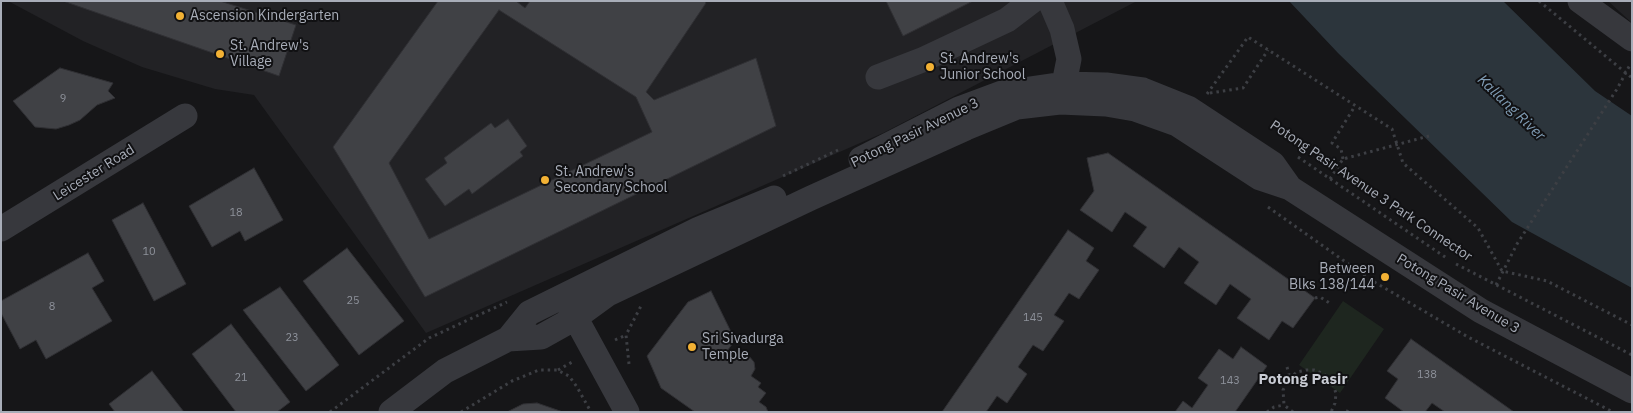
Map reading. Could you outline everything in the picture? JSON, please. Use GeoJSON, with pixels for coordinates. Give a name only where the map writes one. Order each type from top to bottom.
{"type":"FeatureCollection","features":[{"type":"Feature","properties":{"kind":"street"},"geometry":{"type":"LineString","coordinates":[[878,77],[922,60],[1007,20],[1032,1]]}},
{"type":"Feature","properties":{"kind":"street"},"geometry":{"type":"LineString","coordinates":[[1050,1],[1062,29],[1069,59],[1064,84]]}},
{"type":"Feature","properties":{"kind":"street"},"geometry":{"type":"LineString","coordinates":[[1580,1],[1632,40]]}},
{"type":"Feature","properties":{"kind":"street","name":"Potong Pasir Avenue 3"},"geometry":{"type":"LineString","coordinates":[[508,339],[529,313],[563,295],[699,229],[828,175],[959,109],[1002,92],[1064,84],[1106,85],[1143,90],[1188,108],[1273,164],[1290,188]]}},
{"type":"Feature","properties":{"kind":"street","name":"Potong Pasir Avenue 3"},"geometry":{"type":"LineString","coordinates":[[508,339],[541,337],[575,318],[608,294],[820,194],[966,128],[1017,108],[1060,102],[1106,104],[1136,109],[1177,124],[1260,178],[1290,188],[1481,311],[1632,391]]}},
{"type":"Feature","properties":{"kind":"street","name":"Leicester Road"},"geometry":{"type":"LineString","coordinates":[[1,229],[185,116]]}},
{"type":"Feature","properties":{"kind":"street"},"geometry":{"type":"LineString","coordinates":[[563,295],[627,412]]}},
{"type":"Feature","properties":{"kind":"street"},"geometry":{"type":"LineString","coordinates":[[390,412],[445,371],[508,339]]}},
{"type":"Feature","properties":{"kind":"path"},"geometry":{"type":"LineString","coordinates":[[1539,1],[1632,78]]}},
{"type":"Feature","properties":{"kind":"path"},"geometry":{"type":"LineString","coordinates":[[1207,93],[1248,37],[1392,129],[1404,163],[1478,228],[1502,271],[1547,281],[1632,325]]}},
{"type":"Feature","properties":{"kind":"path"},"geometry":{"type":"LineString","coordinates":[[1207,93],[1243,88],[1268,50]]}},
{"type":"Feature","properties":{"kind":"path"},"geometry":{"type":"LineString","coordinates":[[1496,285],[1517,244],[1632,63]]}},
{"type":"Feature","properties":{"kind":"path"},"geometry":{"type":"LineString","coordinates":[[1207,93],[1214,98]]}},
{"type":"Feature","properties":{"kind":"path"},"geometry":{"type":"LineString","coordinates":[[1343,159],[1341,150],[1332,143],[1355,106]]}},
{"type":"Feature","properties":{"kind":"path"},"geometry":{"type":"LineString","coordinates":[[1330,179],[1343,159],[1429,136]]}},
{"type":"Feature","properties":{"kind":"path","name":"Potong Pasir Avenue 3 Park Connector"},"geometry":{"type":"LineString","coordinates":[[1292,152],[1456,264],[1632,355]]}},
{"type":"Feature","properties":{"kind":"path"},"geometry":{"type":"LineString","coordinates":[[1371,280],[1468,337],[1613,412]]}},
{"type":"Feature","properties":{"kind":"path"},"geometry":{"type":"LineString","coordinates":[[1315,298],[1320,296],[1331,304]]}},
{"type":"Feature","properties":{"kind":"path"},"geometry":{"type":"LineString","coordinates":[[330,412],[429,338],[513,299]]}},
{"type":"Feature","properties":{"kind":"path"},"geometry":{"type":"LineString","coordinates":[[1287,367],[1290,378]]}},
{"type":"Feature","properties":{"kind":"path"},"geometry":{"type":"LineString","coordinates":[[461,412],[512,382],[538,370],[557,370],[569,376],[591,412]]}},
{"type":"Feature","properties":{"kind":"path"},"geometry":{"type":"LineString","coordinates":[[1293,412],[1284,405],[1283,390],[1290,378],[1297,372],[1306,370],[1314,370],[1329,378],[1336,394],[1332,411]]}},
{"type":"Feature","properties":{"kind":"path"},"geometry":{"type":"LineString","coordinates":[[1267,412],[1274,407],[1284,405]]}},
{"type":"Feature","properties":{"kind":"shaded area","name":"St. Andrew's Secondary School"},"geometry":{"type":"Polygon","coordinates":[[[8,1],[1137,1],[883,133],[426,333],[254,95],[215,89],[142,67],[83,41],[8,1]]]}},
{"type":"Feature","properties":{"kind":"shaded area"},"geometry":{"type":"Polygon","coordinates":[[[1608,1],[1632,1],[1632,23],[1608,1]]]}},
{"type":"Feature","properties":{"kind":"shaded area"},"geometry":{"type":"Polygon","coordinates":[[[1343,301],[1384,329],[1340,393],[1299,365],[1343,301]]]}},
{"type":"Feature","properties":{"kind":"water","name":"Kallang River"},"geometry":{"type":"Polygon","coordinates":[[[1289,1],[1503,1],[1595,91],[1632,116],[1632,288],[1512,222],[1338,53],[1289,1]]]}},
{"type":"Feature","properties":{"kind":"building","name":"Ascension Kindergarten"},"geometry":{"type":"Polygon","coordinates":[[[63,1],[220,1],[296,25],[279,76],[63,1]]]}},
{"type":"Feature","properties":{"kind":"building"},"geometry":{"type":"Polygon","coordinates":[[[438,1],[516,1],[525,8],[530,1],[704,1],[706,3],[646,92],[654,100],[756,58],[776,126],[425,297],[333,147],[438,1]],[[499,10],[389,163],[429,239],[652,132],[636,97],[499,10]]]}},
{"type":"Feature","properties":{"kind":"building"},"geometry":{"type":"Polygon","coordinates":[[[886,1],[973,1],[903,36],[886,1]]]}},
{"type":"Feature","properties":{"kind":"building"},"geometry":{"type":"Polygon","coordinates":[[[60,68],[113,83],[108,91],[115,98],[97,105],[80,120],[69,125],[56,129],[35,127],[13,101],[60,68]]]}},
{"type":"Feature","properties":{"kind":"building"},"geometry":{"type":"Polygon","coordinates":[[[508,119],[527,146],[520,152],[523,156],[472,194],[469,189],[445,206],[425,179],[447,163],[444,158],[491,123],[495,128],[508,119]]]}},
{"type":"Feature","properties":{"kind":"building"},"geometry":{"type":"Polygon","coordinates":[[[1108,153],[1315,298],[1293,328],[1282,321],[1269,340],[1237,318],[1251,299],[1230,284],[1216,305],[1184,283],[1199,262],[1179,247],[1164,268],[1133,246],[1147,227],[1125,212],[1112,232],[1080,210],[1094,191],[1087,158],[1108,153]]]}},
{"type":"Feature","properties":{"kind":"building"},"geometry":{"type":"Polygon","coordinates":[[[254,168],[283,220],[245,241],[240,231],[212,247],[189,206],[254,168]]]}},
{"type":"Feature","properties":{"kind":"building"},"geometry":{"type":"Polygon","coordinates":[[[143,203],[186,284],[154,301],[112,220],[143,203]]]}},
{"type":"Feature","properties":{"kind":"building"},"geometry":{"type":"Polygon","coordinates":[[[1068,230],[1094,248],[1086,261],[1099,270],[1079,299],[1069,293],[1054,315],[1064,321],[1043,351],[1033,345],[1018,367],[1027,374],[1007,403],[997,396],[986,412],[942,412],[1068,230]]]}},
{"type":"Feature","properties":{"kind":"building"},"geometry":{"type":"Polygon","coordinates":[[[347,248],[404,321],[359,355],[303,281],[347,248]]]}},
{"type":"Feature","properties":{"kind":"building"},"geometry":{"type":"Polygon","coordinates":[[[88,253],[104,281],[92,288],[112,321],[46,359],[36,340],[20,349],[1,313],[1,301],[88,253]]]}},
{"type":"Feature","properties":{"kind":"building"},"geometry":{"type":"Polygon","coordinates":[[[280,287],[339,365],[306,391],[243,310],[280,287]]]}},
{"type":"Feature","properties":{"kind":"building","name":"Sri Sivadurga Temple"},"geometry":{"type":"Polygon","coordinates":[[[711,291],[735,340],[725,354],[729,357],[740,353],[748,355],[754,362],[755,369],[751,376],[761,383],[758,387],[766,393],[759,402],[766,407],[768,412],[695,412],[661,388],[647,356],[688,302],[711,291]]]}},
{"type":"Feature","properties":{"kind":"building"},"geometry":{"type":"Polygon","coordinates":[[[231,324],[290,402],[277,412],[236,412],[192,354],[231,324]]]}},
{"type":"Feature","properties":{"kind":"building"},"geometry":{"type":"Polygon","coordinates":[[[1411,339],[1514,412],[1445,412],[1432,403],[1425,412],[1404,412],[1385,398],[1398,379],[1387,371],[1411,339]]]}},
{"type":"Feature","properties":{"kind":"building"},"geometry":{"type":"Polygon","coordinates":[[[1241,347],[1267,366],[1235,412],[1175,412],[1183,401],[1192,408],[1208,385],[1198,378],[1219,349],[1233,359],[1241,347]]]}},
{"type":"Feature","properties":{"kind":"building"},"geometry":{"type":"Polygon","coordinates":[[[152,371],[184,412],[115,412],[109,404],[152,371]]]}},
{"type":"Feature","properties":{"kind":"building"},"geometry":{"type":"Polygon","coordinates":[[[537,403],[563,412],[507,412],[523,404],[537,403]]]}},
{"type":"Feature","properties":{"kind":"place","name":"Ascension Kindergarten"},"geometry":{"type":"Point","coordinates":[180,16]}},
{"type":"Feature","properties":{"kind":"place","name":"St. Andrew's Village"},"geometry":{"type":"Point","coordinates":[220,54]}},
{"type":"Feature","properties":{"kind":"place","name":"St. Andrew's Junior School"},"geometry":{"type":"Point","coordinates":[930,67]}},
{"type":"Feature","properties":{"kind":"place","name":"St. Andrew's Secondary School"},"geometry":{"type":"Point","coordinates":[545,180]}},
{"type":"Feature","properties":{"kind":"place","name":"Between Blks 138/144"},"geometry":{"type":"Point","coordinates":[1385,277]}},
{"type":"Feature","properties":{"kind":"place","name":"Sri Sivadurga Temple"},"geometry":{"type":"Point","coordinates":[692,347]}},
{"type":"Feature","properties":{"kind":"district","name":"Potong Pasir"},"geometry":{"type":"Point","coordinates":[1303,380]}}]}
